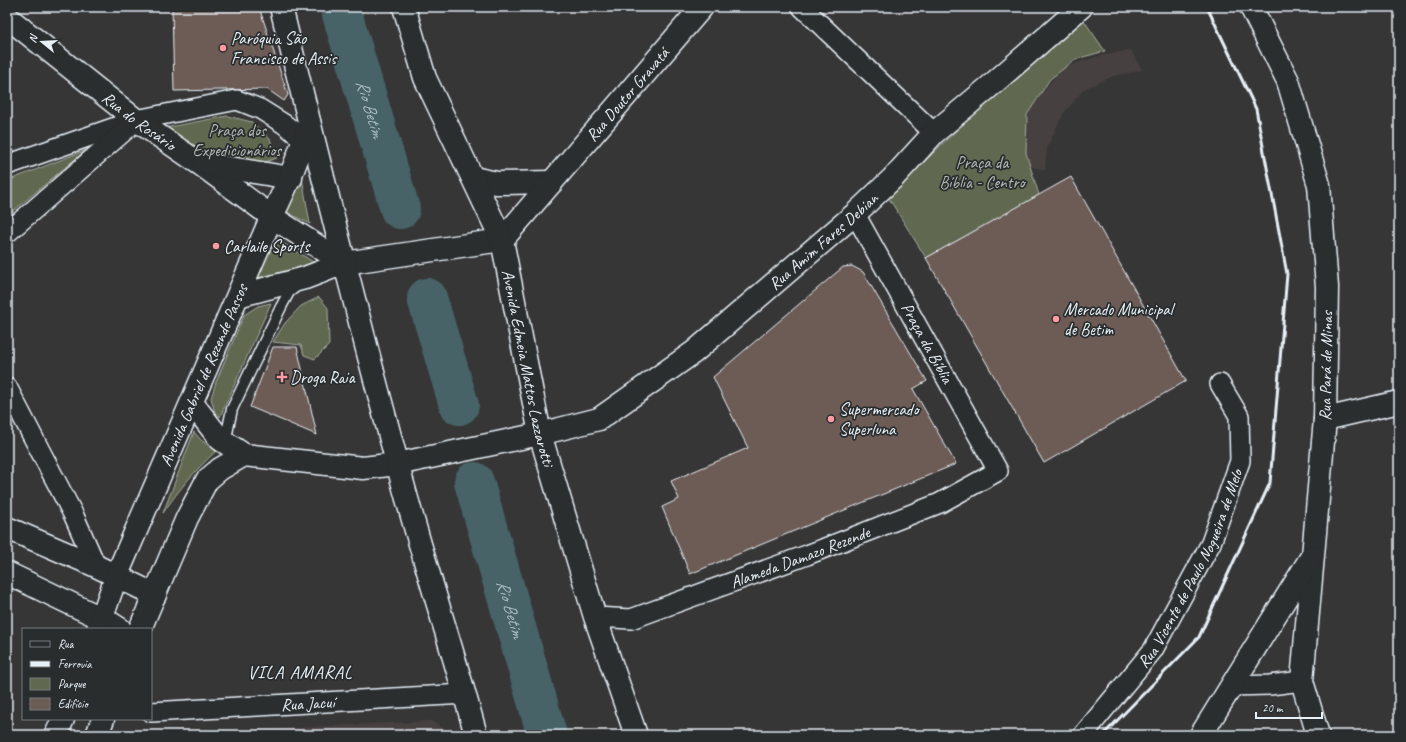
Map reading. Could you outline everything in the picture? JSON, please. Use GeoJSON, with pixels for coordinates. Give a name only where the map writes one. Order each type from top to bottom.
{"type":"FeatureCollection","features":[{"type":"Feature","properties":{"kind":"main road"},"geometry":{"type":"LineString","coordinates":[[281,7],[307,131],[344,263],[397,464],[476,735]]}},
{"type":"Feature","properties":{"kind":"main road","name":"Avenida Edmeia Mattos Lazzarotti"},"geometry":{"type":"LineString","coordinates":[[404,7],[425,78],[502,240],[540,434],[595,617],[636,735]]}},
{"type":"Feature","properties":{"kind":"main road","name":"Rua Doutor Gravatá"},"geometry":{"type":"LineString","coordinates":[[502,240],[702,7]]}},
{"type":"Feature","properties":{"kind":"main road","name":"Rua Amim Fares Debian"},"geometry":{"type":"LineString","coordinates":[[244,455],[363,468],[397,464],[540,434],[599,419],[694,352],[855,214],[893,178],[934,133],[996,82],[1081,7]]}},
{"type":"Feature","properties":{"kind":"main road","name":"Rua Pará de Minas"},"geometry":{"type":"LineString","coordinates":[[1251,7],[1288,81],[1319,185],[1327,287],[1325,419],[1302,681],[1318,735]]}},
{"type":"Feature","properties":{"kind":"main road","name":"Rua do Rosário"},"geometry":{"type":"LineString","coordinates":[[7,17],[136,120],[274,217]]}},
{"type":"Feature","properties":{"kind":"main road","name":"Avenida Gabriel de Rezende Passos"},"geometry":{"type":"LineString","coordinates":[[107,626],[116,577],[238,296],[274,217],[307,131]]}},
{"type":"Feature","properties":{"kind":"main road"},"geometry":{"type":"LineString","coordinates":[[200,164],[290,178]]}},
{"type":"Feature","properties":{"kind":"main road"},"geometry":{"type":"LineString","coordinates":[[473,178],[497,183],[552,182]]}},
{"type":"Feature","properties":{"kind":"main road"},"geometry":{"type":"LineString","coordinates":[[274,217],[344,263]]}},
{"type":"Feature","properties":{"kind":"main road"},"geometry":{"type":"LineString","coordinates":[[238,296],[305,278],[344,263],[502,240]]}},
{"type":"Feature","properties":{"kind":"main road"},"geometry":{"type":"LineString","coordinates":[[1325,419],[1399,402]]}},
{"type":"Feature","properties":{"kind":"main road"},"geometry":{"type":"LineString","coordinates":[[140,628],[187,518],[207,480],[220,469],[244,455],[220,439],[192,403]]}},
{"type":"Feature","properties":{"kind":"main road"},"geometry":{"type":"LineString","coordinates":[[7,528],[96,566],[155,595]]}},
{"type":"Feature","properties":{"kind":"main road"},"geometry":{"type":"LineString","coordinates":[[1201,735],[1314,553]]}},
{"type":"Feature","properties":{"kind":"main road"},"geometry":{"type":"LineString","coordinates":[[7,573],[107,626]]}},
{"type":"Feature","properties":{"kind":"main road"},"geometry":{"type":"LineString","coordinates":[[56,735],[63,720]]}},
{"type":"Feature","properties":{"kind":"main road"},"geometry":{"type":"LineString","coordinates":[[97,735],[103,720]]}},
{"type":"Feature","properties":{"kind":"street"},"geometry":{"type":"LineString","coordinates":[[802,7],[934,133]]}},
{"type":"Feature","properties":{"kind":"street"},"geometry":{"type":"LineString","coordinates":[[7,165],[136,120],[236,100],[260,109],[284,124],[307,131]]}},
{"type":"Feature","properties":{"kind":"street"},"geometry":{"type":"LineString","coordinates":[[7,233],[136,120]]}},
{"type":"Feature","properties":{"kind":"street","name":"Praça da Bíblia"},"geometry":{"type":"LineString","coordinates":[[855,214],[998,472]]}},
{"type":"Feature","properties":{"kind":"street","name":"Rua Vicente de Paulo Nogueira de Melo"},"geometry":{"type":"LineString","coordinates":[[1083,735],[1153,650],[1211,543],[1240,461],[1239,416],[1220,384]]}},
{"type":"Feature","properties":{"kind":"street"},"geometry":{"type":"LineString","coordinates":[[7,387],[74,516],[96,566]]}},
{"type":"Feature","properties":{"kind":"street","name":"Alameda Damazo Rezende"},"geometry":{"type":"LineString","coordinates":[[595,617],[631,619],[807,555],[940,503],[998,472]]}},
{"type":"Feature","properties":{"kind":"street"},"geometry":{"type":"LineString","coordinates":[[1231,686],[1270,685],[1302,681]]}},
{"type":"Feature","properties":{"kind":"street","name":"Rua Jacuí"},"geometry":{"type":"LineString","coordinates":[[152,712],[465,694]]}},
{"type":"Feature","properties":{"kind":"lane"},"geometry":{"type":"LineString","coordinates":[[225,443],[232,409],[281,307],[289,292],[305,278]]}},
{"type":"Feature","properties":{"kind":"shaded area"},"geometry":{"type":"Polygon","coordinates":[[[1131,50],[1142,70],[1113,76],[1084,89],[1063,114],[1047,147],[1045,170],[1024,165],[1020,140],[1032,106],[1062,68],[1099,56],[1131,50]]]}},
{"type":"Feature","properties":{"kind":"shaded area"},"geometry":{"type":"Polygon","coordinates":[[[431,721],[450,732],[451,735],[152,735],[431,721]]]}},
{"type":"Feature","properties":{"kind":"green space","name":"Praça da Bíblia - Centro"},"geometry":{"type":"Polygon","coordinates":[[[1078,12],[1105,51],[1076,59],[1050,79],[1027,115],[1026,153],[1039,195],[926,258],[888,197],[1078,12]]]}},
{"type":"Feature","properties":{"kind":"green space","name":"Praça dos Expedicionários"},"geometry":{"type":"Polygon","coordinates":[[[227,116],[252,122],[270,139],[277,158],[262,163],[207,154],[159,129],[227,116]]]}},
{"type":"Feature","properties":{"kind":"green space"},"geometry":{"type":"Polygon","coordinates":[[[86,150],[7,216],[7,181],[86,150]]]}},
{"type":"Feature","properties":{"kind":"green space","name":"Praça dos Expedicionários"},"geometry":{"type":"Polygon","coordinates":[[[300,166],[310,224],[283,210],[300,166]]]}},
{"type":"Feature","properties":{"kind":"green space"},"geometry":{"type":"Polygon","coordinates":[[[272,236],[315,263],[257,279],[272,236]]]}},
{"type":"Feature","properties":{"kind":"green space"},"geometry":{"type":"Polygon","coordinates":[[[319,297],[328,308],[329,345],[315,359],[304,355],[301,345],[273,342],[285,323],[301,306],[319,297]]]}},
{"type":"Feature","properties":{"kind":"green space"},"geometry":{"type":"Polygon","coordinates":[[[271,303],[220,417],[215,413],[211,398],[216,382],[244,315],[258,306],[271,303]]]}},
{"type":"Feature","properties":{"kind":"green space"},"geometry":{"type":"Polygon","coordinates":[[[194,432],[201,440],[216,451],[188,480],[163,513],[194,432]]]}},
{"type":"Feature","properties":{"kind":"building","name":"Paróquia São Francisco de Assis"},"geometry":{"type":"Polygon","coordinates":[[[172,7],[259,7],[288,95],[284,101],[267,89],[174,91],[172,7]]]}},
{"type":"Feature","properties":{"kind":"building","name":"Mercado Municipal de Betim"},"geometry":{"type":"Polygon","coordinates":[[[1071,177],[1186,381],[1044,463],[926,258],[1071,177]]]}},
{"type":"Feature","properties":{"kind":"building","name":"Supermercado Superluna"},"geometry":{"type":"Polygon","coordinates":[[[852,266],[863,272],[927,381],[913,389],[956,464],[690,574],[662,507],[679,499],[671,481],[748,448],[713,377],[843,267],[852,266]]]}},
{"type":"Feature","properties":{"kind":"building","name":"Droga Raia"},"geometry":{"type":"Polygon","coordinates":[[[273,347],[297,347],[317,435],[250,407],[273,347]]]}},
{"type":"Feature","properties":{"kind":"waterway","name":"Rio Betim"},"geometry":{"type":"LineString","coordinates":[[340,7],[400,209]]}},
{"type":"Feature","properties":{"kind":"waterway","name":"Rio Betim"},"geometry":{"type":"LineString","coordinates":[[427,298],[459,405]]}},
{"type":"Feature","properties":{"kind":"waterway","name":"Rio Betim"},"geometry":{"type":"LineString","coordinates":[[474,482],[547,735]]}},
{"type":"Feature","properties":{"kind":"railway"},"geometry":{"type":"LineString","coordinates":[[1103,735],[1199,637],[1270,483],[1287,274],[1256,109],[1207,7]]}},
{"type":"Feature","properties":{"kind":"place","name":"Paróquia São Francisco de Assis"},"geometry":{"type":"Point","coordinates":[223,48]}},
{"type":"Feature","properties":{"kind":"place","name":"Carlaile Sports"},"geometry":{"type":"Point","coordinates":[216,246]}},
{"type":"Feature","properties":{"kind":"place","name":"Mercado Municipal de Betim"},"geometry":{"type":"Point","coordinates":[1056,319]}},
{"type":"Feature","properties":{"kind":"place","name":"Droga Raia"},"geometry":{"type":"Point","coordinates":[282,377]}},
{"type":"Feature","properties":{"kind":"place","name":"Supermercado Superluna"},"geometry":{"type":"Point","coordinates":[831,419]}},
{"type":"Feature","properties":{"kind":"district","name":"VILA AMARAL"},"geometry":{"type":"Point","coordinates":[300,672]}}]}
